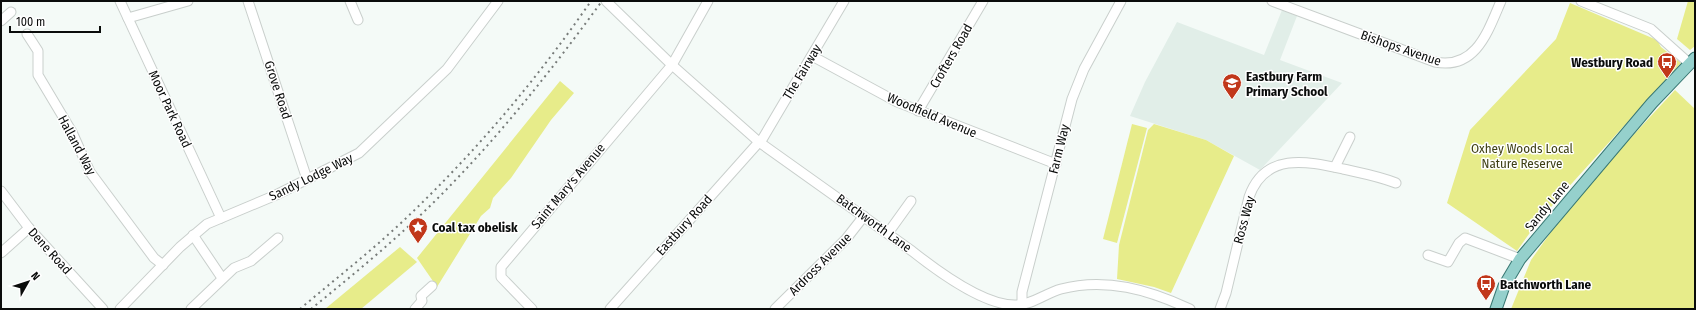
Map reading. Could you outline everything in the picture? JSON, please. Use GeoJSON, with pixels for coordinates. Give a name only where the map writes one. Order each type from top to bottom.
{"type":"FeatureCollection","features":[{"type":"Feature","properties":{"kind":"main road","name":"Sandy Lane"},"geometry":{"type":"LineString","coordinates":[[1496,309],[1504,286],[1520,260],[1652,103],[1692,61]]}},
{"type":"Feature","properties":{"kind":"street","name":"Moor Park Road"},"geometry":{"type":"LineString","coordinates":[[120,1],[221,218]]}},
{"type":"Feature","properties":{"kind":"street"},"geometry":{"type":"LineString","coordinates":[[128,18],[188,1]]}},
{"type":"Feature","properties":{"kind":"street","name":"Grove Road"},"geometry":{"type":"LineString","coordinates":[[248,1],[307,179]]}},
{"type":"Feature","properties":{"kind":"street"},"geometry":{"type":"LineString","coordinates":[[350,1],[358,20]]}},
{"type":"Feature","properties":{"kind":"street","name":"Sandy Lodge Way"},"geometry":{"type":"LineString","coordinates":[[120,309],[193,235],[207,224],[276,195],[359,153],[446,69],[498,1]]}},
{"type":"Feature","properties":{"kind":"street","name":"Batchworth Lane"},"geometry":{"type":"LineString","coordinates":[[606,1],[672,65],[760,142],[888,233],[932,267],[965,287],[994,301],[1021,307],[1061,289],[1080,285],[1111,285],[1148,291],[1190,309]]}},
{"type":"Feature","properties":{"kind":"street","name":"Saint Mary's Avenue"},"geometry":{"type":"LineString","coordinates":[[532,309],[501,277],[501,267],[672,65],[708,1]]}},
{"type":"Feature","properties":{"kind":"street","name":"The Fairway"},"geometry":{"type":"LineString","coordinates":[[760,142],[844,1]]}},
{"type":"Feature","properties":{"kind":"street","name":"Crofters Road"},"geometry":{"type":"LineString","coordinates":[[918,111],[983,1]]}},
{"type":"Feature","properties":{"kind":"street","name":"Farm Way"},"geometry":{"type":"LineString","coordinates":[[1021,307],[1022,292],[1077,83],[1121,1]]}},
{"type":"Feature","properties":{"kind":"street","name":"Bishops Avenue"},"geometry":{"type":"LineString","coordinates":[[1272,1],[1435,62],[1447,64],[1461,60],[1481,44],[1500,1]]}},
{"type":"Feature","properties":{"kind":"street"},"geometry":{"type":"LineString","coordinates":[[1581,1],[1651,29],[1692,61]]}},
{"type":"Feature","properties":{"kind":"street"},"geometry":{"type":"LineString","coordinates":[[1,21],[11,12]]}},
{"type":"Feature","properties":{"kind":"street","name":"Halland Way"},"geometry":{"type":"LineString","coordinates":[[27,34],[38,51],[38,75],[72,132],[90,172],[154,258],[163,265]]}},
{"type":"Feature","properties":{"kind":"street","name":"Woodfield Avenue"},"geometry":{"type":"LineString","coordinates":[[812,56],[877,92],[918,111],[1056,164]]}},
{"type":"Feature","properties":{"kind":"street"},"geometry":{"type":"LineString","coordinates":[[1335,167],[1350,137]]}},
{"type":"Feature","properties":{"kind":"street","name":"Eastbury Road"},"geometry":{"type":"LineString","coordinates":[[610,309],[760,142]]}},
{"type":"Feature","properties":{"kind":"street","name":"Ross Way"},"geometry":{"type":"LineString","coordinates":[[1220,309],[1226,293],[1246,205],[1251,190],[1262,175],[1270,170],[1295,161],[1370,174],[1396,183]]}},
{"type":"Feature","properties":{"kind":"street","name":"Dene Road"},"geometry":{"type":"LineString","coordinates":[[1,191],[29,228],[103,309]]}},
{"type":"Feature","properties":{"kind":"street"},"geometry":{"type":"LineString","coordinates":[[888,233],[911,201]]}},
{"type":"Feature","properties":{"kind":"street","name":"Ardross Avenue"},"geometry":{"type":"LineString","coordinates":[[775,309],[846,239],[864,216]]}},
{"type":"Feature","properties":{"kind":"street"},"geometry":{"type":"LineString","coordinates":[[1,253],[29,228]]}},
{"type":"Feature","properties":{"kind":"street"},"geometry":{"type":"LineString","coordinates":[[193,235],[222,278]]}},
{"type":"Feature","properties":{"kind":"street"},"geometry":{"type":"LineString","coordinates":[[191,309],[234,268],[259,255],[278,238]]}},
{"type":"Feature","properties":{"kind":"street"},"geometry":{"type":"LineString","coordinates":[[1428,255],[1448,262],[1459,243],[1465,238],[1520,260]]}},
{"type":"Feature","properties":{"kind":"street"},"geometry":{"type":"LineString","coordinates":[[414,309],[422,301],[421,296],[432,286]]}},
{"type":"Feature","properties":{"kind":"shaded area","name":"Eastbury Farm Primary School"},"geometry":{"type":"Polygon","coordinates":[[[1282,10],[1297,16],[1280,60],[1342,83],[1260,170],[1206,140],[1130,116],[1145,82],[1177,22],[1264,55],[1282,10]]]}},
{"type":"Feature","properties":{"kind":"green space"},"geometry":{"type":"Polygon","coordinates":[[[1688,1],[1695,1],[1695,46],[1690,50],[1677,39],[1688,1]]]}},
{"type":"Feature","properties":{"kind":"green space","name":"Oxhey Woods Local Nature Reserve"},"geometry":{"type":"Polygon","coordinates":[[[1570,3],[1657,40],[1661,47],[1681,63],[1564,192],[1534,227],[1517,251],[1447,203],[1470,130],[1556,39],[1570,3]]]}},
{"type":"Feature","properties":{"kind":"green space"},"geometry":{"type":"Polygon","coordinates":[[[560,81],[574,93],[551,120],[511,178],[493,198],[490,208],[481,216],[437,287],[417,258],[560,81]]]}},
{"type":"Feature","properties":{"kind":"green space","name":"Oxhey Woods Local Nature Reserve"},"geometry":{"type":"Polygon","coordinates":[[[1675,90],[1695,109],[1695,309],[1511,309],[1531,260],[1551,232],[1601,170],[1675,90]]]}},
{"type":"Feature","properties":{"kind":"green space"},"geometry":{"type":"Polygon","coordinates":[[[1132,124],[1147,128],[1117,243],[1103,239],[1132,124]]]}},
{"type":"Feature","properties":{"kind":"green space"},"geometry":{"type":"Polygon","coordinates":[[[1154,124],[1206,140],[1234,156],[1171,293],[1154,287],[1117,279],[1119,245],[1148,130],[1154,124]]]}},
{"type":"Feature","properties":{"kind":"green space"},"geometry":{"type":"Polygon","coordinates":[[[400,247],[417,262],[361,309],[325,309],[400,247]]]}},
{"type":"Feature","properties":{"kind":"railway"},"geometry":{"type":"LineString","coordinates":[[300,309],[390,233],[454,171],[525,89],[570,31],[591,1]]}},
{"type":"Feature","properties":{"kind":"railway"},"geometry":{"type":"LineString","coordinates":[[311,309],[391,242],[460,176],[503,128],[563,53],[602,1]]}},
{"type":"Feature","properties":{"kind":"place","name":"Westbury Road"},"geometry":{"type":"Point","coordinates":[1667,79]}},
{"type":"Feature","properties":{"kind":"place","name":"Eastbury Farm Primary School"},"geometry":{"type":"Point","coordinates":[1232,100]}},
{"type":"Feature","properties":{"kind":"place","name":"Coal tax obelisk"},"geometry":{"type":"Point","coordinates":[418,244]}},
{"type":"Feature","properties":{"kind":"place","name":"Batchworth Lane"},"geometry":{"type":"Point","coordinates":[1486,301]}}]}
